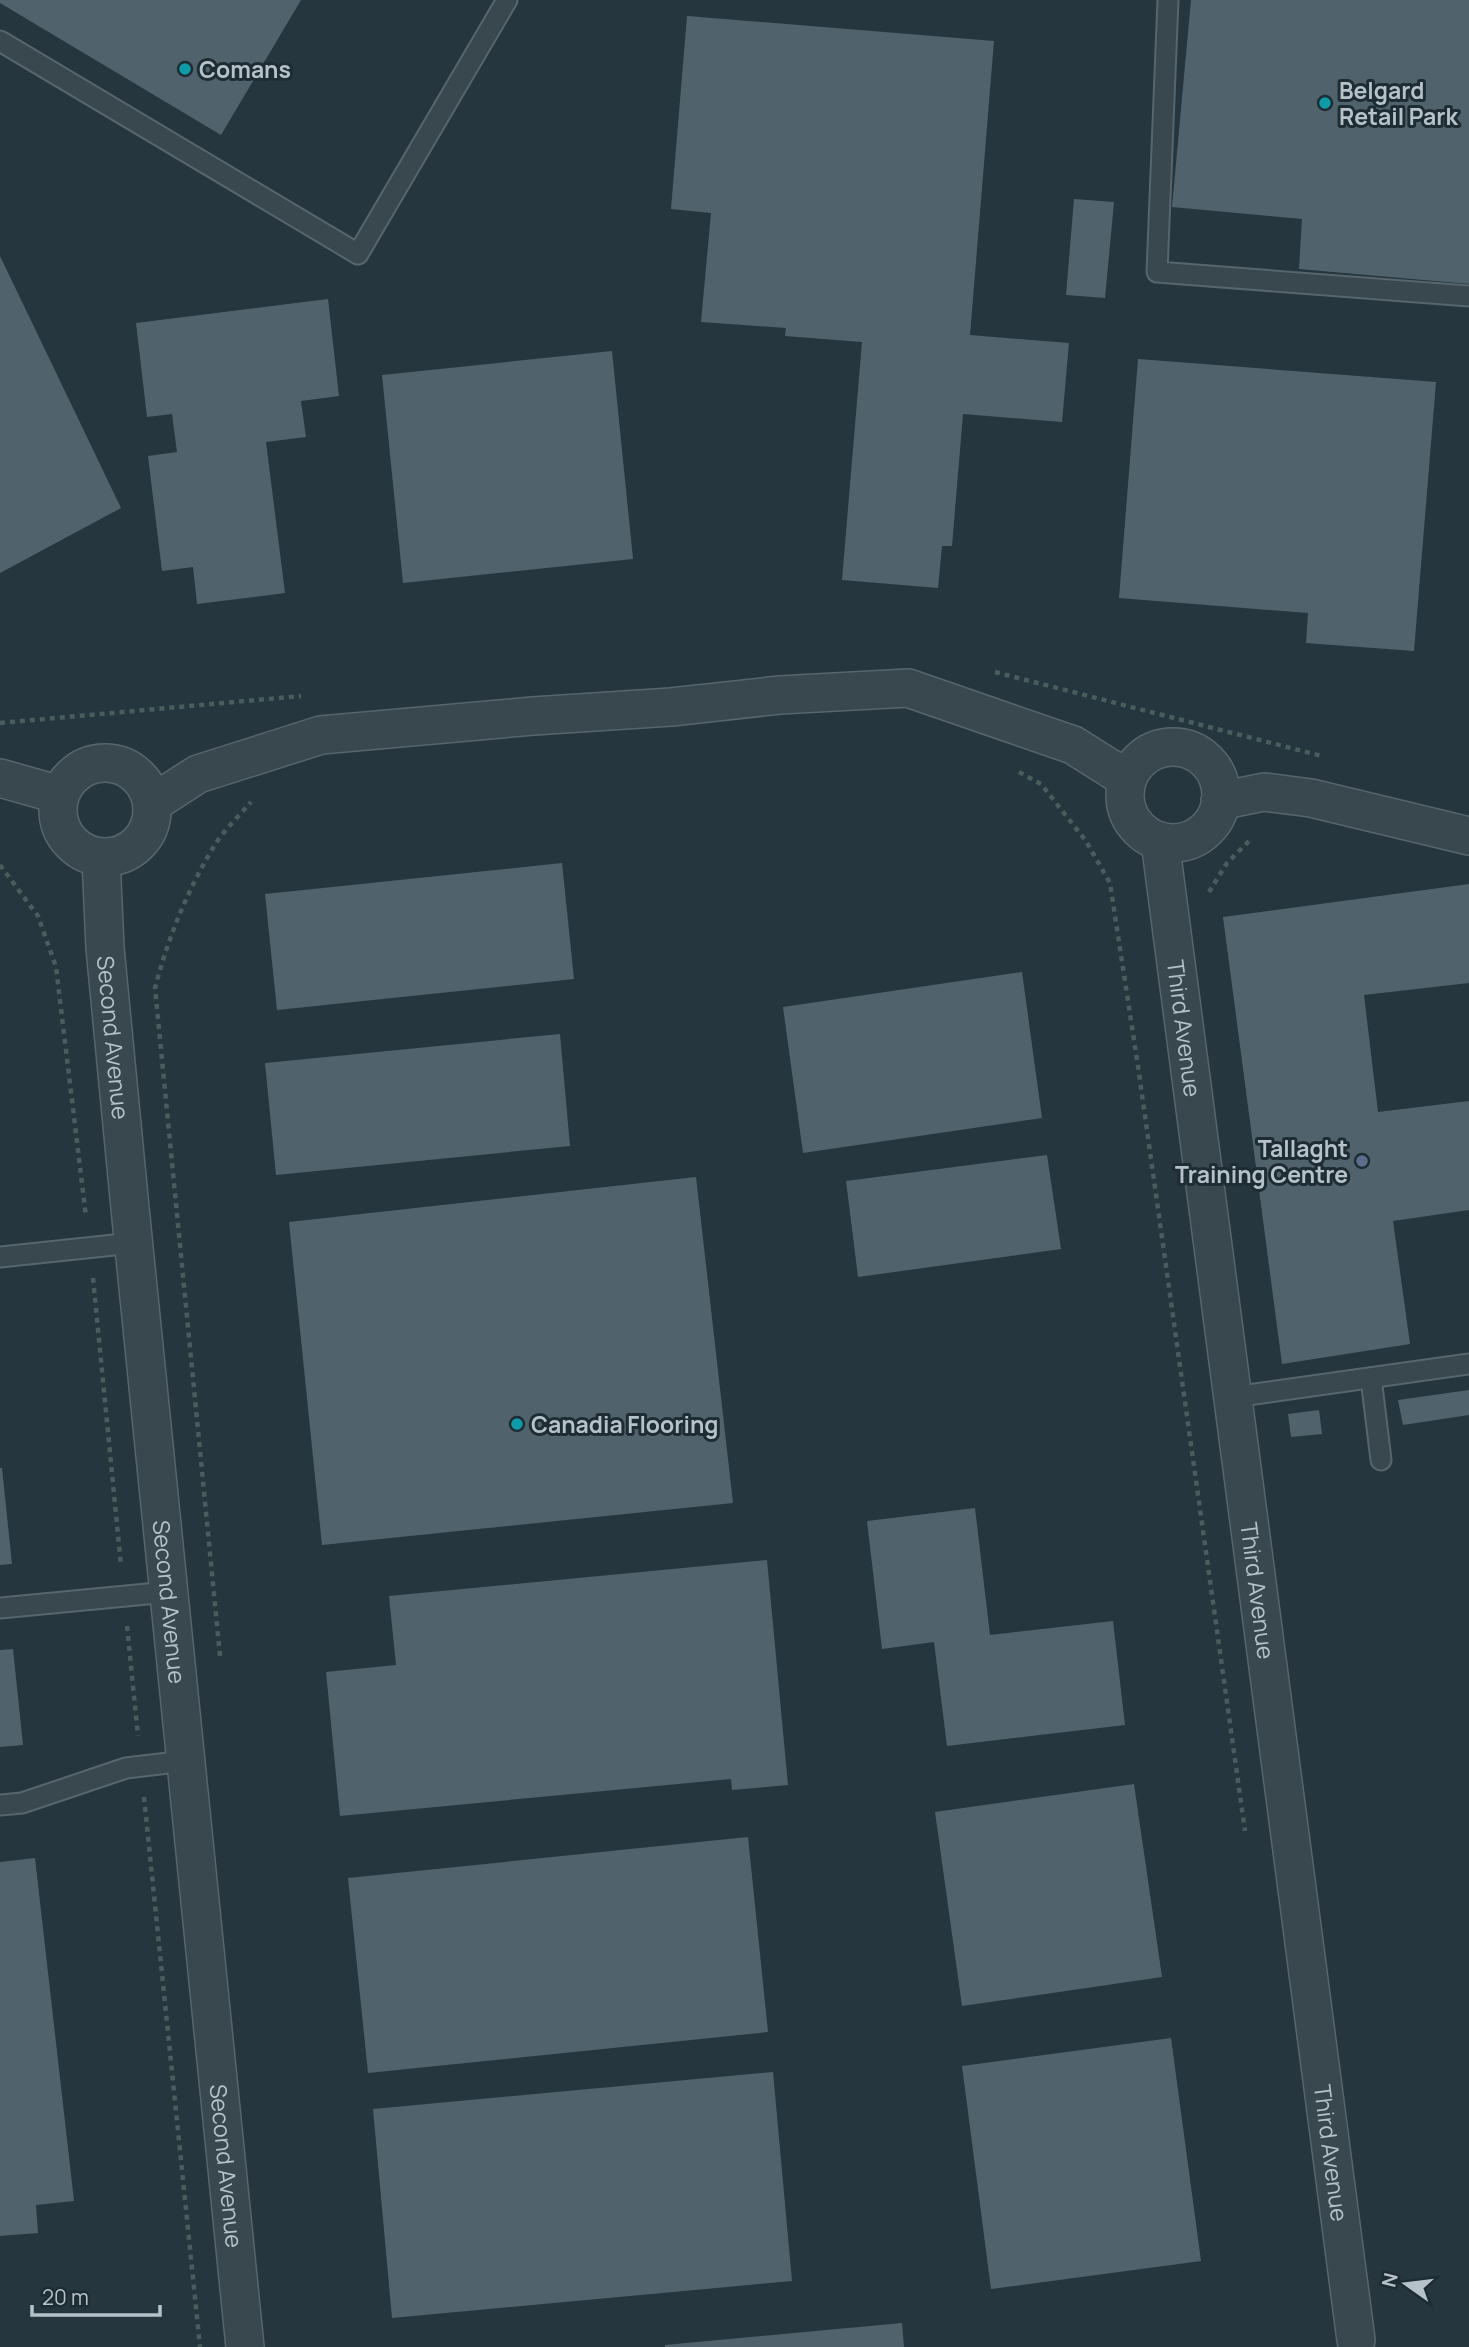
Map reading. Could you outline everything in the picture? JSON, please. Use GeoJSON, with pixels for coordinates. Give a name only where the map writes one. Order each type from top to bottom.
{"type":"FeatureCollection","features":[{"type":"Feature","properties":{"kind":"street"},"geometry":{"type":"LineString","coordinates":[[153,803],[198,774],[321,736],[534,716],[670,707],[780,695],[908,688],[1073,746],[1127,779]]}},
{"type":"Feature","properties":{"kind":"street"},"geometry":{"type":"LineString","coordinates":[[1175,746],[1191,750],[1204,758],[1214,770],[1220,785],[1216,816],[1206,829],[1192,839],[1177,843],[1160,841],[1145,835],[1127,810],[1127,779],[1146,755],[1160,748],[1175,746]]}},
{"type":"Feature","properties":{"kind":"street"},"geometry":{"type":"LineString","coordinates":[[94,764],[125,766],[138,775],[148,788],[153,803],[151,824],[141,843],[129,852],[116,857],[88,855],[75,848],[65,837],[59,823],[60,795],[68,781],[79,770],[94,764]]}},
{"type":"Feature","properties":{"kind":"street"},"geometry":{"type":"LineString","coordinates":[[0,778],[60,795]]}},
{"type":"Feature","properties":{"kind":"street"},"geometry":{"type":"LineString","coordinates":[[1220,801],[1264,792],[1311,798],[1469,836]]}},
{"type":"Feature","properties":{"kind":"street","name":"Third Avenue"},"geometry":{"type":"LineString","coordinates":[[1160,841],[1356,2343]]}},
{"type":"Feature","properties":{"kind":"street","name":"Second Avenue"},"geometry":{"type":"LineString","coordinates":[[102,858],[106,948],[134,1243],[245,2347]]}},
{"type":"Feature","properties":{"kind":"lane"},"geometry":{"type":"LineString","coordinates":[[0,41],[358,254],[507,0]]}},
{"type":"Feature","properties":{"kind":"lane"},"geometry":{"type":"LineString","coordinates":[[1168,0],[1157,272],[1469,296]]}},
{"type":"Feature","properties":{"kind":"lane"},"geometry":{"type":"LineString","coordinates":[[0,1257],[134,1243]]}},
{"type":"Feature","properties":{"kind":"lane"},"geometry":{"type":"LineString","coordinates":[[1233,1397],[1469,1364]]}},
{"type":"Feature","properties":{"kind":"lane"},"geometry":{"type":"LineString","coordinates":[[1371,1378],[1381,1460]]}},
{"type":"Feature","properties":{"kind":"lane"},"geometry":{"type":"LineString","coordinates":[[0,1608],[168,1592]]}},
{"type":"Feature","properties":{"kind":"lane"},"geometry":{"type":"LineString","coordinates":[[0,1805],[22,1803],[125,1768],[185,1761]]}},
{"type":"Feature","properties":{"kind":"path"},"geometry":{"type":"LineString","coordinates":[[1017,771],[1041,784],[1086,841],[1110,883],[1143,1099],[1245,1834]]}},
{"type":"Feature","properties":{"kind":"path"},"geometry":{"type":"LineString","coordinates":[[220,1657],[155,988],[167,943],[189,895],[217,842],[254,799]]}},
{"type":"Feature","properties":{"kind":"path"},"geometry":{"type":"LineString","coordinates":[[1207,900],[1210,889],[1227,863],[1248,840],[1258,837]]}},
{"type":"Feature","properties":{"kind":"building","name":"Comans"},"geometry":{"type":"Polygon","coordinates":[[[0,0],[301,0],[221,135],[0,3],[0,0]]]}},
{"type":"Feature","properties":{"kind":"building","name":"Belgard Retail Park"},"geometry":{"type":"Polygon","coordinates":[[[1191,0],[1469,0],[1469,284],[1299,269],[1302,219],[1172,207],[1191,0]]]}},
{"type":"Feature","properties":{"kind":"building"},"geometry":{"type":"Polygon","coordinates":[[[687,16],[994,41],[970,335],[1069,343],[1062,422],[963,414],[952,546],[942,546],[938,588],[842,580],[862,342],[785,336],[786,328],[701,322],[711,213],[671,209],[687,16]]]}},
{"type":"Feature","properties":{"kind":"building"},"geometry":{"type":"Polygon","coordinates":[[[1074,199],[1114,202],[1105,298],[1066,295],[1074,199]]]}},
{"type":"Feature","properties":{"kind":"building"},"geometry":{"type":"Polygon","coordinates":[[[0,256],[121,508],[0,573],[0,256]]]}},
{"type":"Feature","properties":{"kind":"building"},"geometry":{"type":"Polygon","coordinates":[[[328,299],[339,396],[301,401],[306,437],[266,442],[285,593],[197,604],[193,567],[162,571],[148,456],[177,452],[172,414],[147,417],[136,323],[328,299]]]}},
{"type":"Feature","properties":{"kind":"building"},"geometry":{"type":"Polygon","coordinates":[[[612,351],[633,559],[403,583],[382,375],[612,351]]]}},
{"type":"Feature","properties":{"kind":"building"},"geometry":{"type":"Polygon","coordinates":[[[1138,359],[1436,382],[1414,651],[1306,643],[1308,613],[1119,598],[1138,359]]]}},
{"type":"Feature","properties":{"kind":"building"},"geometry":{"type":"Polygon","coordinates":[[[562,863],[574,979],[277,1010],[265,894],[562,863]]]}},
{"type":"Feature","properties":{"kind":"building","name":"Tallaght Training Centre"},"geometry":{"type":"Polygon","coordinates":[[[1469,884],[1469,983],[1364,995],[1378,1112],[1469,1101],[1469,1210],[1393,1221],[1410,1344],[1282,1364],[1223,917],[1469,884]]]}},
{"type":"Feature","properties":{"kind":"building"},"geometry":{"type":"Polygon","coordinates":[[[1022,972],[1042,1118],[803,1153],[783,1007],[1022,972]]]}},
{"type":"Feature","properties":{"kind":"building"},"geometry":{"type":"Polygon","coordinates":[[[560,1034],[570,1146],[276,1175],[265,1063],[560,1034]]]}},
{"type":"Feature","properties":{"kind":"building"},"geometry":{"type":"Polygon","coordinates":[[[1047,1155],[1061,1249],[858,1277],[846,1181],[1047,1155]]]}},
{"type":"Feature","properties":{"kind":"building","name":"Canadia Flooring"},"geometry":{"type":"Polygon","coordinates":[[[696,1177],[733,1503],[322,1545],[289,1222],[696,1177]]]}},
{"type":"Feature","properties":{"kind":"building"},"geometry":{"type":"Polygon","coordinates":[[[1469,1390],[1469,1415],[1403,1425],[1398,1400],[1469,1390]]]}},
{"type":"Feature","properties":{"kind":"building"},"geometry":{"type":"Polygon","coordinates":[[[1319,1410],[1322,1434],[1291,1437],[1288,1414],[1319,1410]]]}},
{"type":"Feature","properties":{"kind":"building"},"geometry":{"type":"Polygon","coordinates":[[[0,1468],[12,1564],[0,1565],[0,1468]]]}},
{"type":"Feature","properties":{"kind":"building"},"geometry":{"type":"Polygon","coordinates":[[[975,1508],[990,1635],[1113,1621],[1125,1725],[947,1746],[934,1642],[882,1649],[867,1521],[975,1508]]]}},
{"type":"Feature","properties":{"kind":"building"},"geometry":{"type":"Polygon","coordinates":[[[767,1560],[788,1785],[732,1790],[731,1779],[340,1816],[326,1672],[396,1665],[389,1596],[767,1560]]]}},
{"type":"Feature","properties":{"kind":"building"},"geometry":{"type":"Polygon","coordinates":[[[13,1649],[23,1745],[0,1747],[0,1650],[13,1649]]]}},
{"type":"Feature","properties":{"kind":"building"},"geometry":{"type":"Polygon","coordinates":[[[1134,1784],[1162,1977],[962,2006],[935,1812],[1134,1784]]]}},
{"type":"Feature","properties":{"kind":"building"},"geometry":{"type":"Polygon","coordinates":[[[748,1837],[768,2032],[368,2073],[348,1878],[748,1837]]]}},
{"type":"Feature","properties":{"kind":"building"},"geometry":{"type":"Polygon","coordinates":[[[35,1858],[74,2201],[36,2205],[38,2233],[0,2236],[0,1862],[35,1858]]]}},
{"type":"Feature","properties":{"kind":"building"},"geometry":{"type":"Polygon","coordinates":[[[1171,2038],[1201,2261],[991,2289],[962,2066],[1171,2038]]]}},
{"type":"Feature","properties":{"kind":"building"},"geometry":{"type":"Polygon","coordinates":[[[773,2072],[792,2281],[392,2318],[373,2109],[773,2072]]]}},
{"type":"Feature","properties":{"kind":"building"},"geometry":{"type":"Polygon","coordinates":[[[902,2323],[904,2347],[665,2347],[665,2345],[902,2323]]]}},
{"type":"Feature","properties":{"kind":"place","name":"Comans"},"geometry":{"type":"Point","coordinates":[185,69]}},
{"type":"Feature","properties":{"kind":"place","name":"Belgard Retail Park"},"geometry":{"type":"Point","coordinates":[1325,103]}},
{"type":"Feature","properties":{"kind":"place","name":"Tallaght Training Centre"},"geometry":{"type":"Point","coordinates":[1362,1161]}},
{"type":"Feature","properties":{"kind":"place","name":"Canadia Flooring"},"geometry":{"type":"Point","coordinates":[517,1424]}}]}
